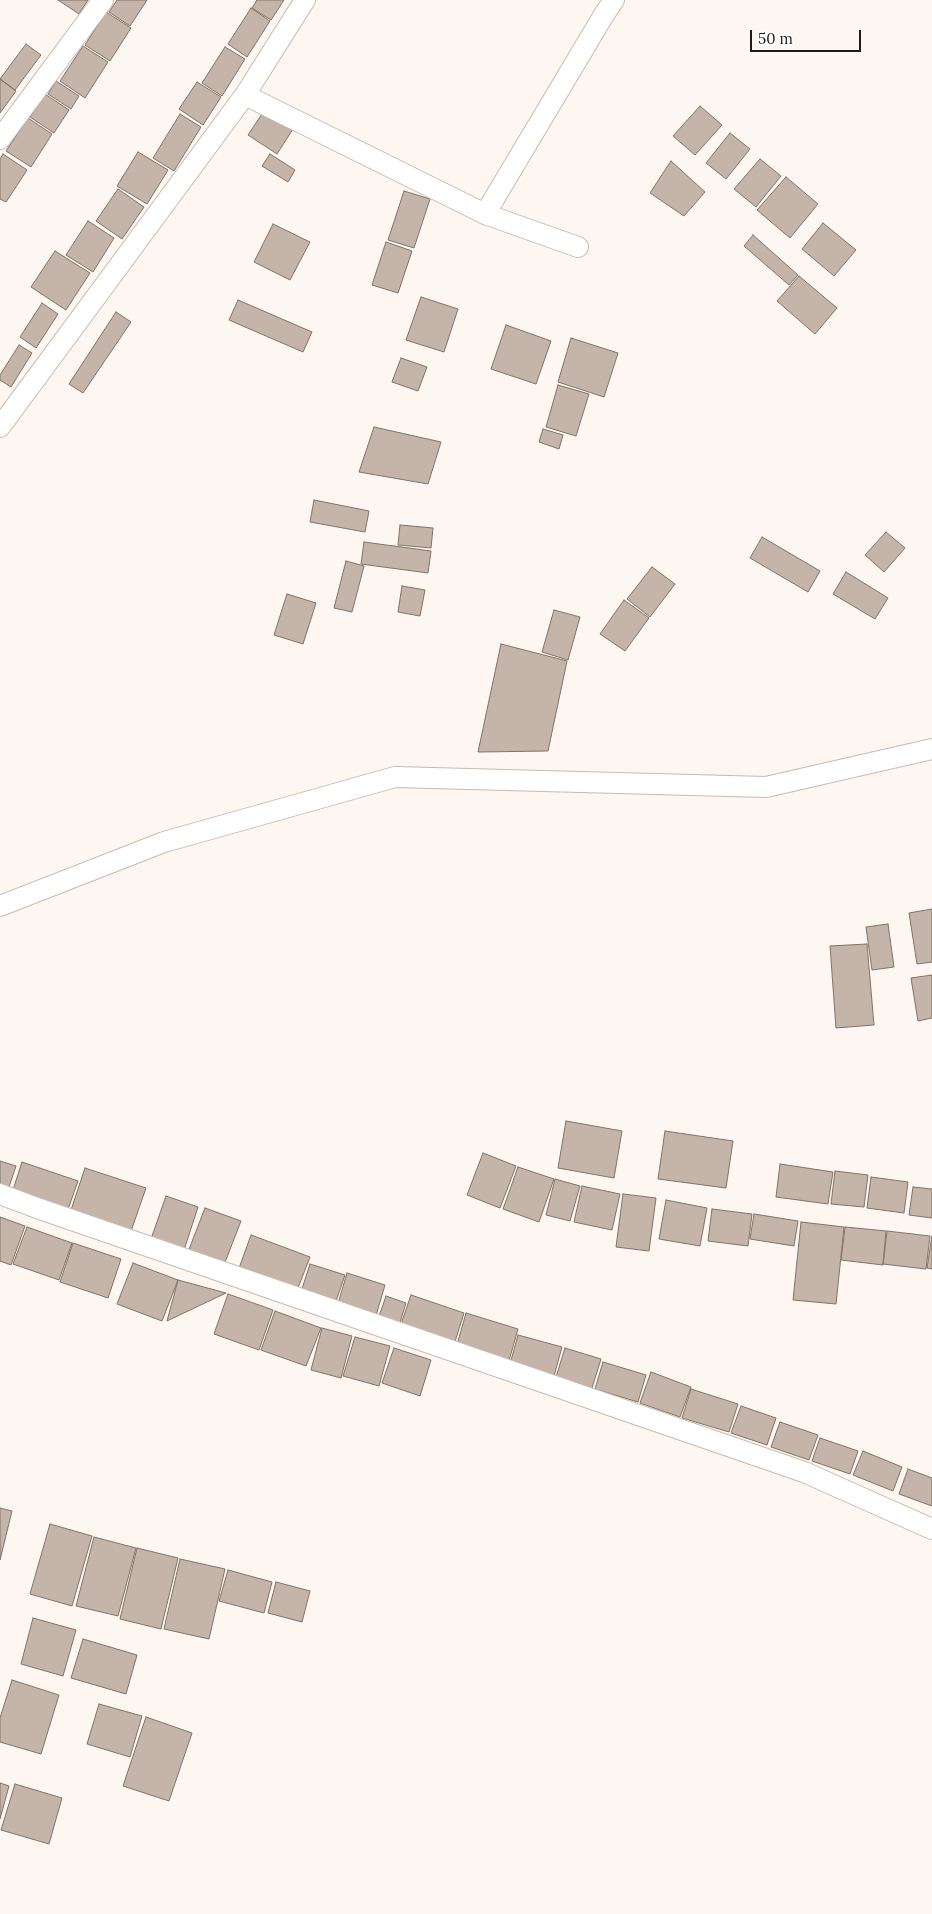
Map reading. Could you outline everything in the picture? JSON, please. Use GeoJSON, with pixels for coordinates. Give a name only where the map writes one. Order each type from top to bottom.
{"type":"FeatureCollection","features":[{"type":"Feature","properties":{"kind":"street"},"geometry":{"type":"LineString","coordinates":[[0,140],[102,0]]}},
{"type":"Feature","properties":{"kind":"street"},"geometry":{"type":"LineString","coordinates":[[0,427],[245,95],[305,0]]}},
{"type":"Feature","properties":{"kind":"street"},"geometry":{"type":"LineString","coordinates":[[485,214],[614,0]]}},
{"type":"Feature","properties":{"kind":"street"},"geometry":{"type":"LineString","coordinates":[[245,95],[485,214],[578,247]]}},
{"type":"Feature","properties":{"kind":"street"},"geometry":{"type":"LineString","coordinates":[[0,906],[164,842],[395,777],[766,787],[932,749]]}},
{"type":"Feature","properties":{"kind":"street"},"geometry":{"type":"LineString","coordinates":[[0,1194],[56,1215],[804,1472],[932,1529]]}},
{"type":"Feature","properties":{"kind":"building"},"geometry":{"type":"Polygon","coordinates":[[[58,0],[88,0],[79,14],[58,0]]]}},
{"type":"Feature","properties":{"kind":"building"},"geometry":{"type":"Polygon","coordinates":[[[117,0],[147,0],[130,26],[109,12],[117,0]]]}},
{"type":"Feature","properties":{"kind":"building"},"geometry":{"type":"Polygon","coordinates":[[[257,0],[284,0],[271,20],[252,8],[257,0]]]}},
{"type":"Feature","properties":{"kind":"building"},"geometry":{"type":"Polygon","coordinates":[[[251,8],[270,21],[247,57],[228,44],[251,8]]]}},
{"type":"Feature","properties":{"kind":"building"},"geometry":{"type":"Polygon","coordinates":[[[106,12],[131,28],[110,61],[85,45],[106,12]]]}},
{"type":"Feature","properties":{"kind":"building"},"geometry":{"type":"Polygon","coordinates":[[[26,44],[41,55],[15,90],[0,79],[26,44]]]}},
{"type":"Feature","properties":{"kind":"building"},"geometry":{"type":"Polygon","coordinates":[[[83,46],[108,62],[85,98],[60,81],[83,46]]]}},
{"type":"Feature","properties":{"kind":"building"},"geometry":{"type":"Polygon","coordinates":[[[225,47],[245,59],[222,96],[202,83],[225,47]]]}},
{"type":"Feature","properties":{"kind":"building"},"geometry":{"type":"Polygon","coordinates":[[[0,79],[16,91],[0,113],[0,79]]]}},
{"type":"Feature","properties":{"kind":"building"},"geometry":{"type":"Polygon","coordinates":[[[56,81],[79,96],[71,109],[48,94],[56,81]]]}},
{"type":"Feature","properties":{"kind":"building"},"geometry":{"type":"Polygon","coordinates":[[[197,82],[221,97],[203,125],[179,109],[197,82]]]}},
{"type":"Feature","properties":{"kind":"building"},"geometry":{"type":"Polygon","coordinates":[[[45,94],[69,110],[54,133],[30,117],[45,94]]]}},
{"type":"Feature","properties":{"kind":"building"},"geometry":{"type":"Polygon","coordinates":[[[700,106],[722,125],[695,155],[673,136],[700,106]]]}},
{"type":"Feature","properties":{"kind":"building"},"geometry":{"type":"Polygon","coordinates":[[[264,111],[293,129],[277,154],[248,135],[264,111]]]}},
{"type":"Feature","properties":{"kind":"building"},"geometry":{"type":"Polygon","coordinates":[[[180,114],[201,127],[174,171],[153,158],[180,114]]]}},
{"type":"Feature","properties":{"kind":"building"},"geometry":{"type":"Polygon","coordinates":[[[28,118],[52,134],[31,167],[6,151],[28,118]]]}},
{"type":"Feature","properties":{"kind":"building"},"geometry":{"type":"Polygon","coordinates":[[[730,133],[750,149],[726,179],[706,163],[730,133]]]}},
{"type":"Feature","properties":{"kind":"building"},"geometry":{"type":"Polygon","coordinates":[[[138,152],[168,170],[147,204],[117,186],[138,152]]]}},
{"type":"Feature","properties":{"kind":"building"},"geometry":{"type":"Polygon","coordinates":[[[3,154],[27,170],[6,202],[0,199],[0,159],[3,154]]]}},
{"type":"Feature","properties":{"kind":"building"},"geometry":{"type":"Polygon","coordinates":[[[270,154],[295,170],[288,182],[262,166],[270,154]]]}},
{"type":"Feature","properties":{"kind":"building"},"geometry":{"type":"Polygon","coordinates":[[[760,159],[781,176],[756,207],[734,189],[760,159]]]}},
{"type":"Feature","properties":{"kind":"building"},"geometry":{"type":"Polygon","coordinates":[[[671,161],[705,192],[684,216],[650,193],[671,161]]]}},
{"type":"Feature","properties":{"kind":"building"},"geometry":{"type":"Polygon","coordinates":[[[786,177],[818,204],[790,238],[757,210],[786,177]]]}},
{"type":"Feature","properties":{"kind":"building"},"geometry":{"type":"Polygon","coordinates":[[[118,189],[144,207],[122,239],[96,221],[118,189]]]}},
{"type":"Feature","properties":{"kind":"building"},"geometry":{"type":"Polygon","coordinates":[[[404,191],[430,199],[414,248],[388,240],[404,191]]]}},
{"type":"Feature","properties":{"kind":"building"},"geometry":{"type":"Polygon","coordinates":[[[88,221],[114,238],[93,272],[66,255],[88,221]]]}},
{"type":"Feature","properties":{"kind":"building"},"geometry":{"type":"Polygon","coordinates":[[[823,223],[856,250],[834,276],[802,249],[823,223]]]}},
{"type":"Feature","properties":{"kind":"building"},"geometry":{"type":"Polygon","coordinates":[[[273,224],[310,242],[290,280],[254,262],[273,224]]]}},
{"type":"Feature","properties":{"kind":"building"},"geometry":{"type":"Polygon","coordinates":[[[753,235],[798,275],[789,285],[744,246],[753,235]]]}},
{"type":"Feature","properties":{"kind":"building"},"geometry":{"type":"Polygon","coordinates":[[[386,242],[412,251],[398,293],[372,285],[386,242]]]}},
{"type":"Feature","properties":{"kind":"building"},"geometry":{"type":"Polygon","coordinates":[[[55,251],[90,273],[66,310],[31,287],[55,251]]]}},
{"type":"Feature","properties":{"kind":"building"},"geometry":{"type":"Polygon","coordinates":[[[799,276],[837,308],[815,334],[777,301],[799,276]]]}},
{"type":"Feature","properties":{"kind":"building"},"geometry":{"type":"Polygon","coordinates":[[[421,297],[458,309],[444,352],[406,340],[421,297]]]}},
{"type":"Feature","properties":{"kind":"building"},"geometry":{"type":"Polygon","coordinates":[[[238,300],[312,332],[303,352],[229,320],[238,300]]]}},
{"type":"Feature","properties":{"kind":"building"},"geometry":{"type":"Polygon","coordinates":[[[42,303],[58,314],[36,348],[20,337],[42,303]]]}},
{"type":"Feature","properties":{"kind":"building"},"geometry":{"type":"Polygon","coordinates":[[[116,312],[131,322],[83,393],[69,384],[116,312]]]}},
{"type":"Feature","properties":{"kind":"building"},"geometry":{"type":"Polygon","coordinates":[[[506,325],[551,341],[536,384],[491,369],[506,325]]]}},
{"type":"Feature","properties":{"kind":"building"},"geometry":{"type":"Polygon","coordinates":[[[571,338],[618,353],[604,397],[558,382],[571,338]]]}},
{"type":"Feature","properties":{"kind":"building"},"geometry":{"type":"Polygon","coordinates":[[[19,345],[32,353],[11,387],[0,380],[0,375],[19,345]]]}},
{"type":"Feature","properties":{"kind":"building"},"geometry":{"type":"Polygon","coordinates":[[[401,358],[427,367],[418,391],[392,382],[401,358]]]}},
{"type":"Feature","properties":{"kind":"building"},"geometry":{"type":"Polygon","coordinates":[[[558,385],[589,394],[576,436],[546,427],[558,385]]]}},
{"type":"Feature","properties":{"kind":"building"},"geometry":{"type":"Polygon","coordinates":[[[374,427],[441,442],[428,484],[359,472],[374,427]]]}},
{"type":"Feature","properties":{"kind":"building"},"geometry":{"type":"Polygon","coordinates":[[[543,429],[563,435],[559,449],[539,442],[543,429]]]}},
{"type":"Feature","properties":{"kind":"building"},"geometry":{"type":"Polygon","coordinates":[[[314,500],[369,511],[365,532],[310,522],[314,500]]]}},
{"type":"Feature","properties":{"kind":"building"},"geometry":{"type":"Polygon","coordinates":[[[400,525],[433,528],[431,548],[398,545],[400,525]]]}},
{"type":"Feature","properties":{"kind":"building"},"geometry":{"type":"Polygon","coordinates":[[[886,532],[905,548],[884,572],[865,555],[886,532]]]}},
{"type":"Feature","properties":{"kind":"building"},"geometry":{"type":"Polygon","coordinates":[[[762,537],[820,571],[808,592],[750,558],[762,537]]]}},
{"type":"Feature","properties":{"kind":"building"},"geometry":{"type":"Polygon","coordinates":[[[364,542],[431,551],[428,573],[361,564],[364,542]]]}},
{"type":"Feature","properties":{"kind":"building"},"geometry":{"type":"Polygon","coordinates":[[[346,561],[364,566],[352,612],[334,608],[346,561]]]}},
{"type":"Feature","properties":{"kind":"building"},"geometry":{"type":"Polygon","coordinates":[[[652,567],[675,584],[650,617],[627,599],[652,567]]]}},
{"type":"Feature","properties":{"kind":"building"},"geometry":{"type":"Polygon","coordinates":[[[846,572],[888,598],[875,619],[833,594],[846,572]]]}},
{"type":"Feature","properties":{"kind":"building"},"geometry":{"type":"Polygon","coordinates":[[[402,586],[425,590],[420,616],[398,612],[402,586]]]}},
{"type":"Feature","properties":{"kind":"building"},"geometry":{"type":"Polygon","coordinates":[[[287,594],[316,603],[303,644],[274,635],[287,594]]]}},
{"type":"Feature","properties":{"kind":"building"},"geometry":{"type":"Polygon","coordinates":[[[624,600],[649,618],[625,651],[600,634],[624,600]]]}},
{"type":"Feature","properties":{"kind":"building"},"geometry":{"type":"Polygon","coordinates":[[[554,610],[580,617],[568,660],[542,652],[554,610]]]}},
{"type":"Feature","properties":{"kind":"building"},"geometry":{"type":"Polygon","coordinates":[[[501,644],[567,661],[548,751],[478,752],[501,644]]]}},
{"type":"Feature","properties":{"kind":"building"},"geometry":{"type":"Polygon","coordinates":[[[932,909],[932,962],[917,964],[909,913],[932,909]]]}},
{"type":"Feature","properties":{"kind":"building"},"geometry":{"type":"Polygon","coordinates":[[[888,924],[894,967],[872,970],[866,927],[888,924]]]}},
{"type":"Feature","properties":{"kind":"building"},"geometry":{"type":"Polygon","coordinates":[[[867,944],[874,1025],[836,1028],[830,946],[867,944]]]}},
{"type":"Feature","properties":{"kind":"building"},"geometry":{"type":"Polygon","coordinates":[[[932,975],[932,1018],[918,1021],[911,978],[932,975]]]}},
{"type":"Feature","properties":{"kind":"building"},"geometry":{"type":"Polygon","coordinates":[[[566,1121],[622,1131],[614,1178],[558,1168],[566,1121]]]}},
{"type":"Feature","properties":{"kind":"building"},"geometry":{"type":"Polygon","coordinates":[[[665,1131],[733,1141],[726,1188],[658,1179],[665,1131]]]}},
{"type":"Feature","properties":{"kind":"building"},"geometry":{"type":"Polygon","coordinates":[[[483,1153],[516,1166],[500,1208],[467,1195],[483,1153]]]}},
{"type":"Feature","properties":{"kind":"building"},"geometry":{"type":"Polygon","coordinates":[[[0,1161],[16,1166],[7,1193],[0,1191],[0,1161]]]}},
{"type":"Feature","properties":{"kind":"building"},"geometry":{"type":"Polygon","coordinates":[[[22,1162],[78,1181],[67,1212],[12,1193],[22,1162]]]}},
{"type":"Feature","properties":{"kind":"building"},"geometry":{"type":"Polygon","coordinates":[[[780,1164],[833,1172],[828,1204],[776,1197],[780,1164]]]}},
{"type":"Feature","properties":{"kind":"building"},"geometry":{"type":"Polygon","coordinates":[[[518,1167],[554,1179],[539,1222],[503,1209],[518,1167]]]}},
{"type":"Feature","properties":{"kind":"building"},"geometry":{"type":"Polygon","coordinates":[[[85,1168],[146,1188],[130,1234],[70,1213],[85,1168]]]}},
{"type":"Feature","properties":{"kind":"building"},"geometry":{"type":"Polygon","coordinates":[[[835,1171],[868,1175],[864,1207],[831,1204],[835,1171]]]}},
{"type":"Feature","properties":{"kind":"building"},"geometry":{"type":"Polygon","coordinates":[[[871,1177],[908,1182],[904,1213],[867,1208],[871,1177]]]}},
{"type":"Feature","properties":{"kind":"building"},"geometry":{"type":"Polygon","coordinates":[[[555,1179],[580,1186],[570,1221],[546,1215],[555,1179]]]}},
{"type":"Feature","properties":{"kind":"building"},"geometry":{"type":"Polygon","coordinates":[[[582,1186],[620,1194],[612,1230],[574,1222],[582,1186]]]}},
{"type":"Feature","properties":{"kind":"building"},"geometry":{"type":"Polygon","coordinates":[[[913,1187],[932,1189],[932,1218],[909,1215],[913,1187]]]}},
{"type":"Feature","properties":{"kind":"building"},"geometry":{"type":"Polygon","coordinates":[[[623,1194],[656,1198],[649,1251],[616,1247],[623,1194]]]}},
{"type":"Feature","properties":{"kind":"building"},"geometry":{"type":"Polygon","coordinates":[[[166,1196],[198,1207],[184,1250],[151,1239],[166,1196]]]}},
{"type":"Feature","properties":{"kind":"building"},"geometry":{"type":"Polygon","coordinates":[[[666,1200],[707,1208],[700,1246],[659,1239],[666,1200]]]}},
{"type":"Feature","properties":{"kind":"building"},"geometry":{"type":"Polygon","coordinates":[[[205,1208],[241,1221],[224,1265],[188,1252],[205,1208]]]}},
{"type":"Feature","properties":{"kind":"building"},"geometry":{"type":"Polygon","coordinates":[[[712,1209],[752,1214],[748,1246],[708,1241],[712,1209]]]}},
{"type":"Feature","properties":{"kind":"building"},"geometry":{"type":"Polygon","coordinates":[[[754,1214],[798,1221],[794,1246],[750,1239],[754,1214]]]}},
{"type":"Feature","properties":{"kind":"building"},"geometry":{"type":"Polygon","coordinates":[[[0,1217],[25,1226],[11,1265],[0,1261],[0,1217]]]}},
{"type":"Feature","properties":{"kind":"building"},"geometry":{"type":"Polygon","coordinates":[[[801,1222],[844,1227],[836,1304],[793,1300],[801,1222]]]}},
{"type":"Feature","properties":{"kind":"building"},"geometry":{"type":"Polygon","coordinates":[[[27,1227],[72,1243],[59,1280],[13,1264],[27,1227]]]}},
{"type":"Feature","properties":{"kind":"building"},"geometry":{"type":"Polygon","coordinates":[[[845,1227],[886,1231],[883,1265],[841,1260],[845,1227]]]}},
{"type":"Feature","properties":{"kind":"building"},"geometry":{"type":"Polygon","coordinates":[[[887,1231],[930,1236],[926,1269],[883,1264],[887,1231]]]}},
{"type":"Feature","properties":{"kind":"building"},"geometry":{"type":"Polygon","coordinates":[[[251,1235],[310,1257],[296,1293],[238,1271],[251,1235]]]}},
{"type":"Feature","properties":{"kind":"building"},"geometry":{"type":"Polygon","coordinates":[[[932,1236],[932,1269],[927,1268],[932,1236]]]}},
{"type":"Feature","properties":{"kind":"building"},"geometry":{"type":"Polygon","coordinates":[[[73,1243],[121,1259],[108,1298],[60,1282],[73,1243]]]}},
{"type":"Feature","properties":{"kind":"building"},"geometry":{"type":"Polygon","coordinates":[[[133,1263],[178,1280],[162,1321],[117,1304],[133,1263]]]}},
{"type":"Feature","properties":{"kind":"building"},"geometry":{"type":"Polygon","coordinates":[[[310,1264],[345,1275],[334,1307],[300,1295],[310,1264]]]}},
{"type":"Feature","properties":{"kind":"building"},"geometry":{"type":"Polygon","coordinates":[[[347,1273],[385,1285],[375,1319],[337,1307],[347,1273]]]}},
{"type":"Feature","properties":{"kind":"building"},"geometry":{"type":"Polygon","coordinates":[[[178,1280],[226,1293],[167,1321],[178,1280]]]}},
{"type":"Feature","properties":{"kind":"building"},"geometry":{"type":"Polygon","coordinates":[[[228,1294],[273,1310],[259,1350],[214,1334],[228,1294]]]}},
{"type":"Feature","properties":{"kind":"building"},"geometry":{"type":"Polygon","coordinates":[[[411,1295],[464,1313],[453,1348],[399,1330],[411,1295]]]}},
{"type":"Feature","properties":{"kind":"building"},"geometry":{"type":"Polygon","coordinates":[[[386,1296],[406,1303],[398,1329],[377,1322],[386,1296]]]}},
{"type":"Feature","properties":{"kind":"building"},"geometry":{"type":"Polygon","coordinates":[[[275,1311],[321,1328],[306,1366],[261,1350],[275,1311]]]}},
{"type":"Feature","properties":{"kind":"building"},"geometry":{"type":"Polygon","coordinates":[[[466,1313],[518,1329],[508,1364],[456,1348],[466,1313]]]}},
{"type":"Feature","properties":{"kind":"building"},"geometry":{"type":"Polygon","coordinates":[[[322,1328],[352,1336],[341,1378],[311,1370],[322,1328]]]}},
{"type":"Feature","properties":{"kind":"building"},"geometry":{"type":"Polygon","coordinates":[[[518,1335],[562,1347],[554,1376],[510,1364],[518,1335]]]}},
{"type":"Feature","properties":{"kind":"building"},"geometry":{"type":"Polygon","coordinates":[[[355,1337],[390,1346],[379,1386],[343,1376],[355,1337]]]}},
{"type":"Feature","properties":{"kind":"building"},"geometry":{"type":"Polygon","coordinates":[[[394,1348],[431,1360],[420,1396],[382,1383],[394,1348]]]}},
{"type":"Feature","properties":{"kind":"building"},"geometry":{"type":"Polygon","coordinates":[[[565,1348],[601,1359],[592,1388],[556,1377],[565,1348]]]}},
{"type":"Feature","properties":{"kind":"building"},"geometry":{"type":"Polygon","coordinates":[[[603,1362],[646,1375],[638,1402],[595,1389],[603,1362]]]}},
{"type":"Feature","properties":{"kind":"building"},"geometry":{"type":"Polygon","coordinates":[[[651,1372],[691,1387],[680,1417],[640,1403],[651,1372]]]}},
{"type":"Feature","properties":{"kind":"building"},"geometry":{"type":"Polygon","coordinates":[[[691,1389],[738,1404],[729,1432],[682,1418],[691,1389]]]}},
{"type":"Feature","properties":{"kind":"building"},"geometry":{"type":"Polygon","coordinates":[[[741,1406],[776,1418],[767,1445],[731,1433],[741,1406]]]}},
{"type":"Feature","properties":{"kind":"building"},"geometry":{"type":"Polygon","coordinates":[[[780,1422],[818,1435],[809,1460],[771,1447],[780,1422]]]}},
{"type":"Feature","properties":{"kind":"building"},"geometry":{"type":"Polygon","coordinates":[[[820,1438],[858,1451],[850,1474],[812,1461],[820,1438]]]}},
{"type":"Feature","properties":{"kind":"building"},"geometry":{"type":"Polygon","coordinates":[[[863,1451],[902,1467],[893,1491],[853,1475],[863,1451]]]}},
{"type":"Feature","properties":{"kind":"building"},"geometry":{"type":"Polygon","coordinates":[[[908,1469],[932,1478],[932,1506],[899,1494],[908,1469]]]}},
{"type":"Feature","properties":{"kind":"building"},"geometry":{"type":"Polygon","coordinates":[[[0,1508],[12,1511],[0,1560],[0,1508]]]}},
{"type":"Feature","properties":{"kind":"building"},"geometry":{"type":"Polygon","coordinates":[[[50,1524],[92,1536],[72,1606],[30,1594],[50,1524]]]}},
{"type":"Feature","properties":{"kind":"building"},"geometry":{"type":"Polygon","coordinates":[[[94,1537],[136,1548],[118,1616],[76,1606],[94,1537]]]}},
{"type":"Feature","properties":{"kind":"building"},"geometry":{"type":"Polygon","coordinates":[[[137,1548],[178,1558],[161,1629],[120,1619],[137,1548]]]}},
{"type":"Feature","properties":{"kind":"building"},"geometry":{"type":"Polygon","coordinates":[[[180,1559],[225,1569],[209,1639],[164,1629],[180,1559]]]}},
{"type":"Feature","properties":{"kind":"building"},"geometry":{"type":"Polygon","coordinates":[[[228,1570],[272,1582],[264,1613],[219,1601],[228,1570]]]}},
{"type":"Feature","properties":{"kind":"building"},"geometry":{"type":"Polygon","coordinates":[[[276,1582],[310,1591],[302,1622],[268,1613],[276,1582]]]}},
{"type":"Feature","properties":{"kind":"building"},"geometry":{"type":"Polygon","coordinates":[[[33,1618],[76,1630],[63,1676],[21,1664],[33,1618]]]}},
{"type":"Feature","properties":{"kind":"building"},"geometry":{"type":"Polygon","coordinates":[[[83,1639],[137,1655],[126,1694],[71,1678],[83,1639]]]}},
{"type":"Feature","properties":{"kind":"building"},"geometry":{"type":"Polygon","coordinates":[[[12,1680],[59,1695],[41,1754],[0,1742],[0,1718],[12,1680]]]}},
{"type":"Feature","properties":{"kind":"building"},"geometry":{"type":"Polygon","coordinates":[[[99,1704],[142,1716],[130,1757],[87,1744],[99,1704]]]}},
{"type":"Feature","properties":{"kind":"building"},"geometry":{"type":"Polygon","coordinates":[[[146,1717],[192,1733],[169,1801],[123,1786],[146,1717]]]}},
{"type":"Feature","properties":{"kind":"building"},"geometry":{"type":"Polygon","coordinates":[[[0,1783],[9,1786],[0,1819],[0,1783]]]}},
{"type":"Feature","properties":{"kind":"building"},"geometry":{"type":"Polygon","coordinates":[[[15,1784],[62,1798],[49,1844],[1,1830],[15,1784]]]}}]}
